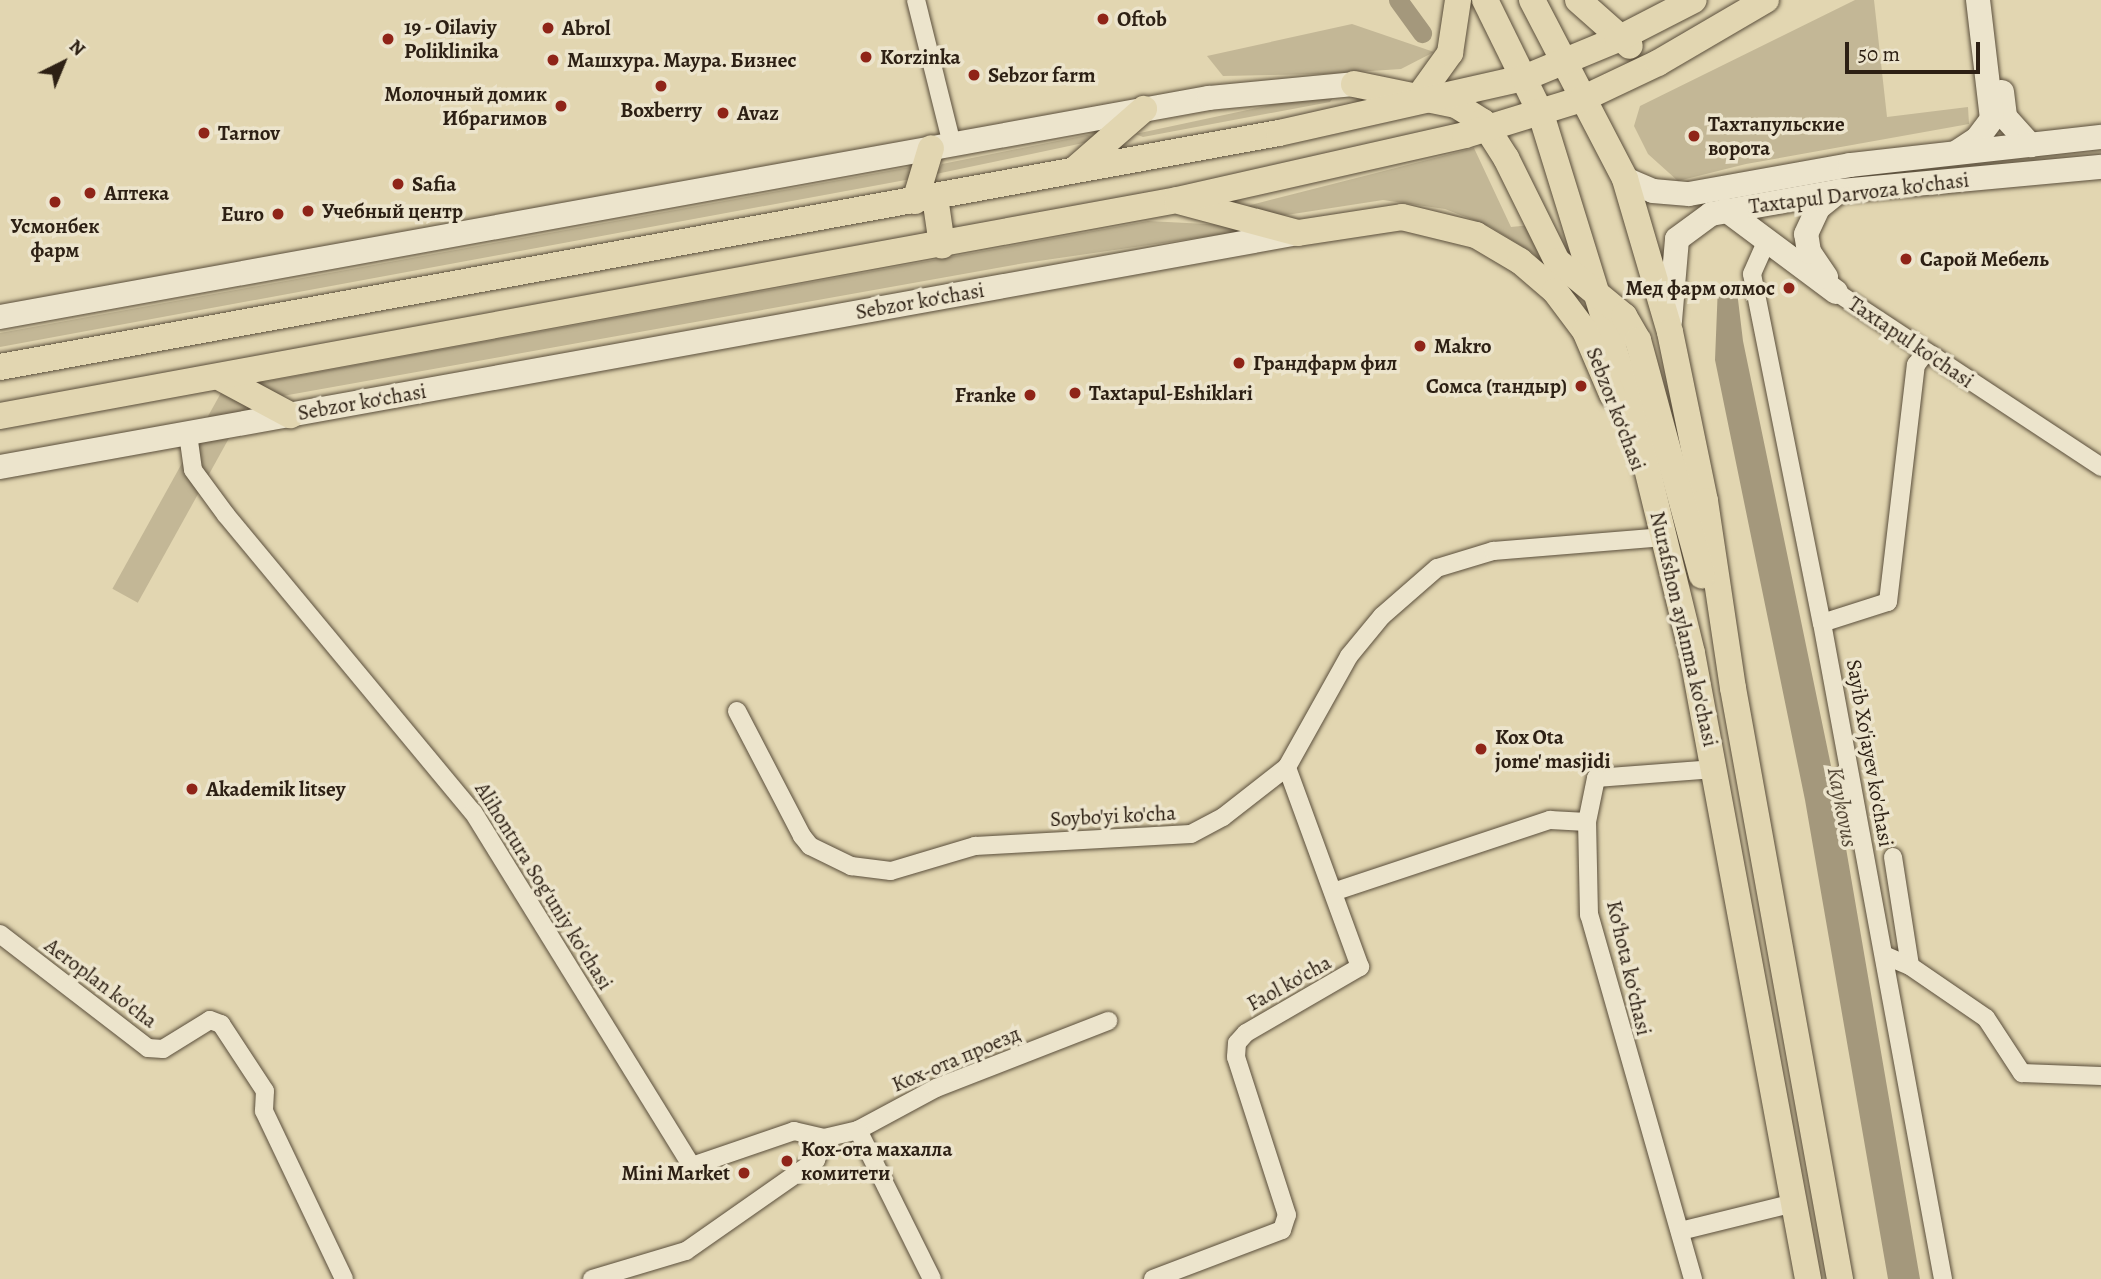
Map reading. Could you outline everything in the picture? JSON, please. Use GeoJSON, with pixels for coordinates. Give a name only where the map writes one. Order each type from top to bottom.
{"type":"FeatureCollection","features":[{"type":"Feature","properties":{"kind":"main road"},"geometry":{"type":"LineString","coordinates":[[1417,99],[1450,52],[1458,0]]}},
{"type":"Feature","properties":{"kind":"main road","name":"Nurafshon aylanma ko'chasi"},"geometry":{"type":"LineString","coordinates":[[1485,0],[1541,114],[1599,292],[1664,537],[1715,769],[1808,1279]]}},
{"type":"Feature","properties":{"kind":"main road","name":"Nurafshon aylanma ko'chasi"},"geometry":{"type":"LineString","coordinates":[[1532,0],[1625,180],[1670,332],[1705,501],[1733,688],[1840,1279]]}},
{"type":"Feature","properties":{"kind":"main road"},"geometry":{"type":"LineString","coordinates":[[1578,0],[1618,39],[1658,63]]}},
{"type":"Feature","properties":{"kind":"main road"},"geometry":{"type":"LineString","coordinates":[[0,367],[1279,133],[1417,99],[1524,78],[1618,39],[1693,0]]}},
{"type":"Feature","properties":{"kind":"main road"},"geometry":{"type":"LineString","coordinates":[[0,416],[1177,200],[1489,130],[1583,99],[1658,63],[1766,0]]}},
{"type":"Feature","properties":{"kind":"main road"},"geometry":{"type":"LineString","coordinates":[[1354,84],[1402,82],[1436,72]]}},
{"type":"Feature","properties":{"kind":"main road"},"geometry":{"type":"LineString","coordinates":[[1354,84],[1456,105],[1489,130],[1557,261],[1599,292],[1624,316],[1639,340],[1733,688]]}},
{"type":"Feature","properties":{"kind":"main road"},"geometry":{"type":"LineString","coordinates":[[1073,171],[1144,109]]}},
{"type":"Feature","properties":{"kind":"main road"},"geometry":{"type":"LineString","coordinates":[[942,146],[925,199],[942,245]]}},
{"type":"Feature","properties":{"kind":"main road"},"geometry":{"type":"LineString","coordinates":[[1177,200],[1298,233]]}},
{"type":"Feature","properties":{"kind":"main road","name":"Sebzor ko‘chasi"},"geometry":{"type":"LineString","coordinates":[[1298,233],[1382,217],[1423,219],[1486,239],[1536,273],[1568,306],[1599,359],[1664,537]]}},
{"type":"Feature","properties":{"kind":"main road"},"geometry":{"type":"LineString","coordinates":[[219,377],[290,415]]}},
{"type":"Feature","properties":{"kind":"street"},"geometry":{"type":"LineString","coordinates":[[916,0],[942,146]]}},
{"type":"Feature","properties":{"kind":"street"},"geometry":{"type":"LineString","coordinates":[[1954,154],[1977,139],[1992,119],[1978,0]]}},
{"type":"Feature","properties":{"kind":"street"},"geometry":{"type":"LineString","coordinates":[[1961,180],[1994,149],[2005,117],[1989,0]]}},
{"type":"Feature","properties":{"kind":"street"},"geometry":{"type":"LineString","coordinates":[[0,317],[1144,109],[1254,92],[1354,84]]}},
{"type":"Feature","properties":{"kind":"street"},"geometry":{"type":"LineString","coordinates":[[2005,117],[2030,145]]}},
{"type":"Feature","properties":{"kind":"street","name":"Taxtapul Darvoza ko'chasi"},"geometry":{"type":"LineString","coordinates":[[1625,180],[1653,191],[1689,194],[1850,164],[2101,137]]}},
{"type":"Feature","properties":{"kind":"street","name":"Taxtapul Darvoza ko'chasi"},"geometry":{"type":"LineString","coordinates":[[1670,332],[1678,239],[1701,219],[1726,210],[1840,191],[2101,167]]}},
{"type":"Feature","properties":{"kind":"street"},"geometry":{"type":"LineString","coordinates":[[1836,292],[1809,252],[1806,234],[1818,208],[1840,191]]}},
{"type":"Feature","properties":{"kind":"street","name":"Taxtapul ko'chasi"},"geometry":{"type":"LineString","coordinates":[[1726,210],[1836,292],[1925,353],[2101,467]]}},
{"type":"Feature","properties":{"kind":"street","name":"Sebzor ko‘chasi"},"geometry":{"type":"LineString","coordinates":[[0,467],[1298,233]]}},
{"type":"Feature","properties":{"kind":"street","name":"Sayib Xo'jayev ko'chasi"},"geometry":{"type":"LineString","coordinates":[[1767,240],[1752,274],[1822,623],[1943,1279]]}},
{"type":"Feature","properties":{"kind":"street"},"geometry":{"type":"LineString","coordinates":[[1822,623],[1888,602],[1916,365],[1925,353]]}},
{"type":"Feature","properties":{"kind":"street","name":"Alihontura Sog'uniy ko'chasi"},"geometry":{"type":"LineString","coordinates":[[188,433],[193,470],[218,504],[473,812],[692,1166],[794,1131],[824,1138]]}},
{"type":"Feature","properties":{"kind":"street","name":"Soybo'yi ko'cha"},"geometry":{"type":"LineString","coordinates":[[737,711],[810,846],[851,866],[891,871],[975,846],[1191,834],[1223,817],[1287,766],[1349,656],[1382,616],[1437,568],[1493,551],[1664,537]]}},
{"type":"Feature","properties":{"kind":"street","name":"Faol ko'cha"},"geometry":{"type":"LineString","coordinates":[[1153,1279],[1178,1275],[1276,1233],[1285,1224],[1287,1215],[1235,1049],[1246,1033],[1360,967],[1287,766]]}},
{"type":"Feature","properties":{"kind":"street","name":"Koʻhota koʻchasi"},"geometry":{"type":"LineString","coordinates":[[1693,1279],[1589,915],[1587,822],[1596,778],[1715,769]]}},
{"type":"Feature","properties":{"kind":"street"},"geometry":{"type":"LineString","coordinates":[[1333,892],[1550,820],[1587,822]]}},
{"type":"Feature","properties":{"kind":"street"},"geometry":{"type":"LineString","coordinates":[[1893,857],[1910,966]]}},
{"type":"Feature","properties":{"kind":"street","name":"Aeroplan ko'cha"},"geometry":{"type":"LineString","coordinates":[[0,934],[148,1048],[163,1049],[210,1020],[221,1024],[265,1091],[264,1111],[344,1279]]}},
{"type":"Feature","properties":{"kind":"street"},"geometry":{"type":"LineString","coordinates":[[1884,955],[1910,966],[1986,1018],[2022,1073],[2101,1076]]}},
{"type":"Feature","properties":{"kind":"street","name":"Кох-ота проезд"},"geometry":{"type":"LineString","coordinates":[[824,1138],[858,1130],[936,1088],[1108,1021]]}},
{"type":"Feature","properties":{"kind":"street"},"geometry":{"type":"LineString","coordinates":[[858,1130],[932,1279]]}},
{"type":"Feature","properties":{"kind":"street"},"geometry":{"type":"LineString","coordinates":[[592,1279],[686,1251],[816,1160],[824,1138]]}},
{"type":"Feature","properties":{"kind":"street"},"geometry":{"type":"LineString","coordinates":[[1681,1231],[1794,1202]]}},
{"type":"Feature","properties":{"kind":"shaded area"},"geometry":{"type":"Polygon","coordinates":[[[1855,0],[1874,0],[1887,117],[1968,107],[1969,124],[1746,164],[1678,181],[1648,154],[1634,126],[1640,106],[1855,0]]]}},
{"type":"Feature","properties":{"kind":"shaded area"},"geometry":{"type":"Polygon","coordinates":[[[1352,24],[1434,52],[1401,69],[1223,76],[1207,56],[1352,24]]]}},
{"type":"Feature","properties":{"kind":"shaded area"},"geometry":{"type":"Polygon","coordinates":[[[1333,98],[1330,102],[1143,137],[1135,134],[1289,101],[1333,98]]]}},
{"type":"Feature","properties":{"kind":"shaded area"},"geometry":{"type":"Polygon","coordinates":[[[1093,136],[1088,142],[936,174],[942,164],[1093,136]]]}},
{"type":"Feature","properties":{"kind":"shaded area"},"geometry":{"type":"Polygon","coordinates":[[[1474,148],[1511,227],[1530,225],[1577,291],[1581,306],[1533,253],[1489,226],[1445,209],[1383,200],[1280,216],[1243,207],[1474,148]]]}},
{"type":"Feature","properties":{"kind":"shaded area"},"geometry":{"type":"Polygon","coordinates":[[[916,166],[911,179],[0,347],[0,333],[916,166]]]}},
{"type":"Feature","properties":{"kind":"shaded area"},"geometry":{"type":"Polygon","coordinates":[[[1148,221],[1245,226],[1245,231],[1025,263],[277,397],[252,384],[1148,221]]]}},
{"type":"Feature","properties":{"kind":"shaded area"},"geometry":{"type":"Polygon","coordinates":[[[1736,283],[1743,341],[1836,790],[1920,1279],[1888,1279],[1805,800],[1715,360],[1718,285],[1736,283]]]}},
{"type":"Feature","properties":{"kind":"shaded area"},"geometry":{"type":"Polygon","coordinates":[[[222,391],[247,405],[138,603],[112,589],[222,391]]]}},
{"type":"Feature","properties":{"kind":"waterway","name":"Kaykovus"},"geometry":{"type":"LineString","coordinates":[[1398,0],[1422,33]]}},
{"type":"Feature","properties":{"kind":"place","name":"Oftob"},"geometry":{"type":"Point","coordinates":[1103,19]}},
{"type":"Feature","properties":{"kind":"place","name":"Abrol"},"geometry":{"type":"Point","coordinates":[548,28]}},
{"type":"Feature","properties":{"kind":"place","name":"19 - Oilaviy Poliklinika"},"geometry":{"type":"Point","coordinates":[388,39]}},
{"type":"Feature","properties":{"kind":"place","name":"Korzinka"},"geometry":{"type":"Point","coordinates":[866,57]}},
{"type":"Feature","properties":{"kind":"place","name":"Машхура. Маура. Бизнес"},"geometry":{"type":"Point","coordinates":[553,60]}},
{"type":"Feature","properties":{"kind":"place","name":"Sebzor farm"},"geometry":{"type":"Point","coordinates":[974,75]}},
{"type":"Feature","properties":{"kind":"place","name":"Boxberry"},"geometry":{"type":"Point","coordinates":[661,86]}},
{"type":"Feature","properties":{"kind":"place","name":"Молочный домик Ибрагимов"},"geometry":{"type":"Point","coordinates":[561,106]}},
{"type":"Feature","properties":{"kind":"place","name":"Avaz"},"geometry":{"type":"Point","coordinates":[723,113]}},
{"type":"Feature","properties":{"kind":"place","name":"Tarnov"},"geometry":{"type":"Point","coordinates":[204,133]}},
{"type":"Feature","properties":{"kind":"place","name":"Тахтапульские ворота"},"geometry":{"type":"Point","coordinates":[1694,136]}},
{"type":"Feature","properties":{"kind":"place","name":"Safia"},"geometry":{"type":"Point","coordinates":[398,184]}},
{"type":"Feature","properties":{"kind":"place","name":"Аптека"},"geometry":{"type":"Point","coordinates":[90,193]}},
{"type":"Feature","properties":{"kind":"place","name":"Усмонбек фарм"},"geometry":{"type":"Point","coordinates":[55,202]}},
{"type":"Feature","properties":{"kind":"place","name":"Учебный центр"},"geometry":{"type":"Point","coordinates":[308,211]}},
{"type":"Feature","properties":{"kind":"place","name":"Euro"},"geometry":{"type":"Point","coordinates":[278,214]}},
{"type":"Feature","properties":{"kind":"place","name":"Сарой Мебель"},"geometry":{"type":"Point","coordinates":[1906,259]}},
{"type":"Feature","properties":{"kind":"place","name":"Мед фарм олмос"},"geometry":{"type":"Point","coordinates":[1789,288]}},
{"type":"Feature","properties":{"kind":"place","name":"Makro"},"geometry":{"type":"Point","coordinates":[1420,346]}},
{"type":"Feature","properties":{"kind":"place","name":"Грандфарм фил"},"geometry":{"type":"Point","coordinates":[1239,363]}},
{"type":"Feature","properties":{"kind":"place","name":"Сомса (тандыр)"},"geometry":{"type":"Point","coordinates":[1581,386]}},
{"type":"Feature","properties":{"kind":"place","name":"Taxtapul-Eshiklari"},"geometry":{"type":"Point","coordinates":[1075,393]}},
{"type":"Feature","properties":{"kind":"place","name":"Franke"},"geometry":{"type":"Point","coordinates":[1030,395]}},
{"type":"Feature","properties":{"kind":"place","name":"Kox Ota jome' masjidi"},"geometry":{"type":"Point","coordinates":[1481,749]}},
{"type":"Feature","properties":{"kind":"place","name":"Akademik litsey"},"geometry":{"type":"Point","coordinates":[192,789]}},
{"type":"Feature","properties":{"kind":"place","name":"Кох-ота махалла комитети"},"geometry":{"type":"Point","coordinates":[787,1161]}},
{"type":"Feature","properties":{"kind":"place","name":"Mini Market"},"geometry":{"type":"Point","coordinates":[744,1173]}}]}
